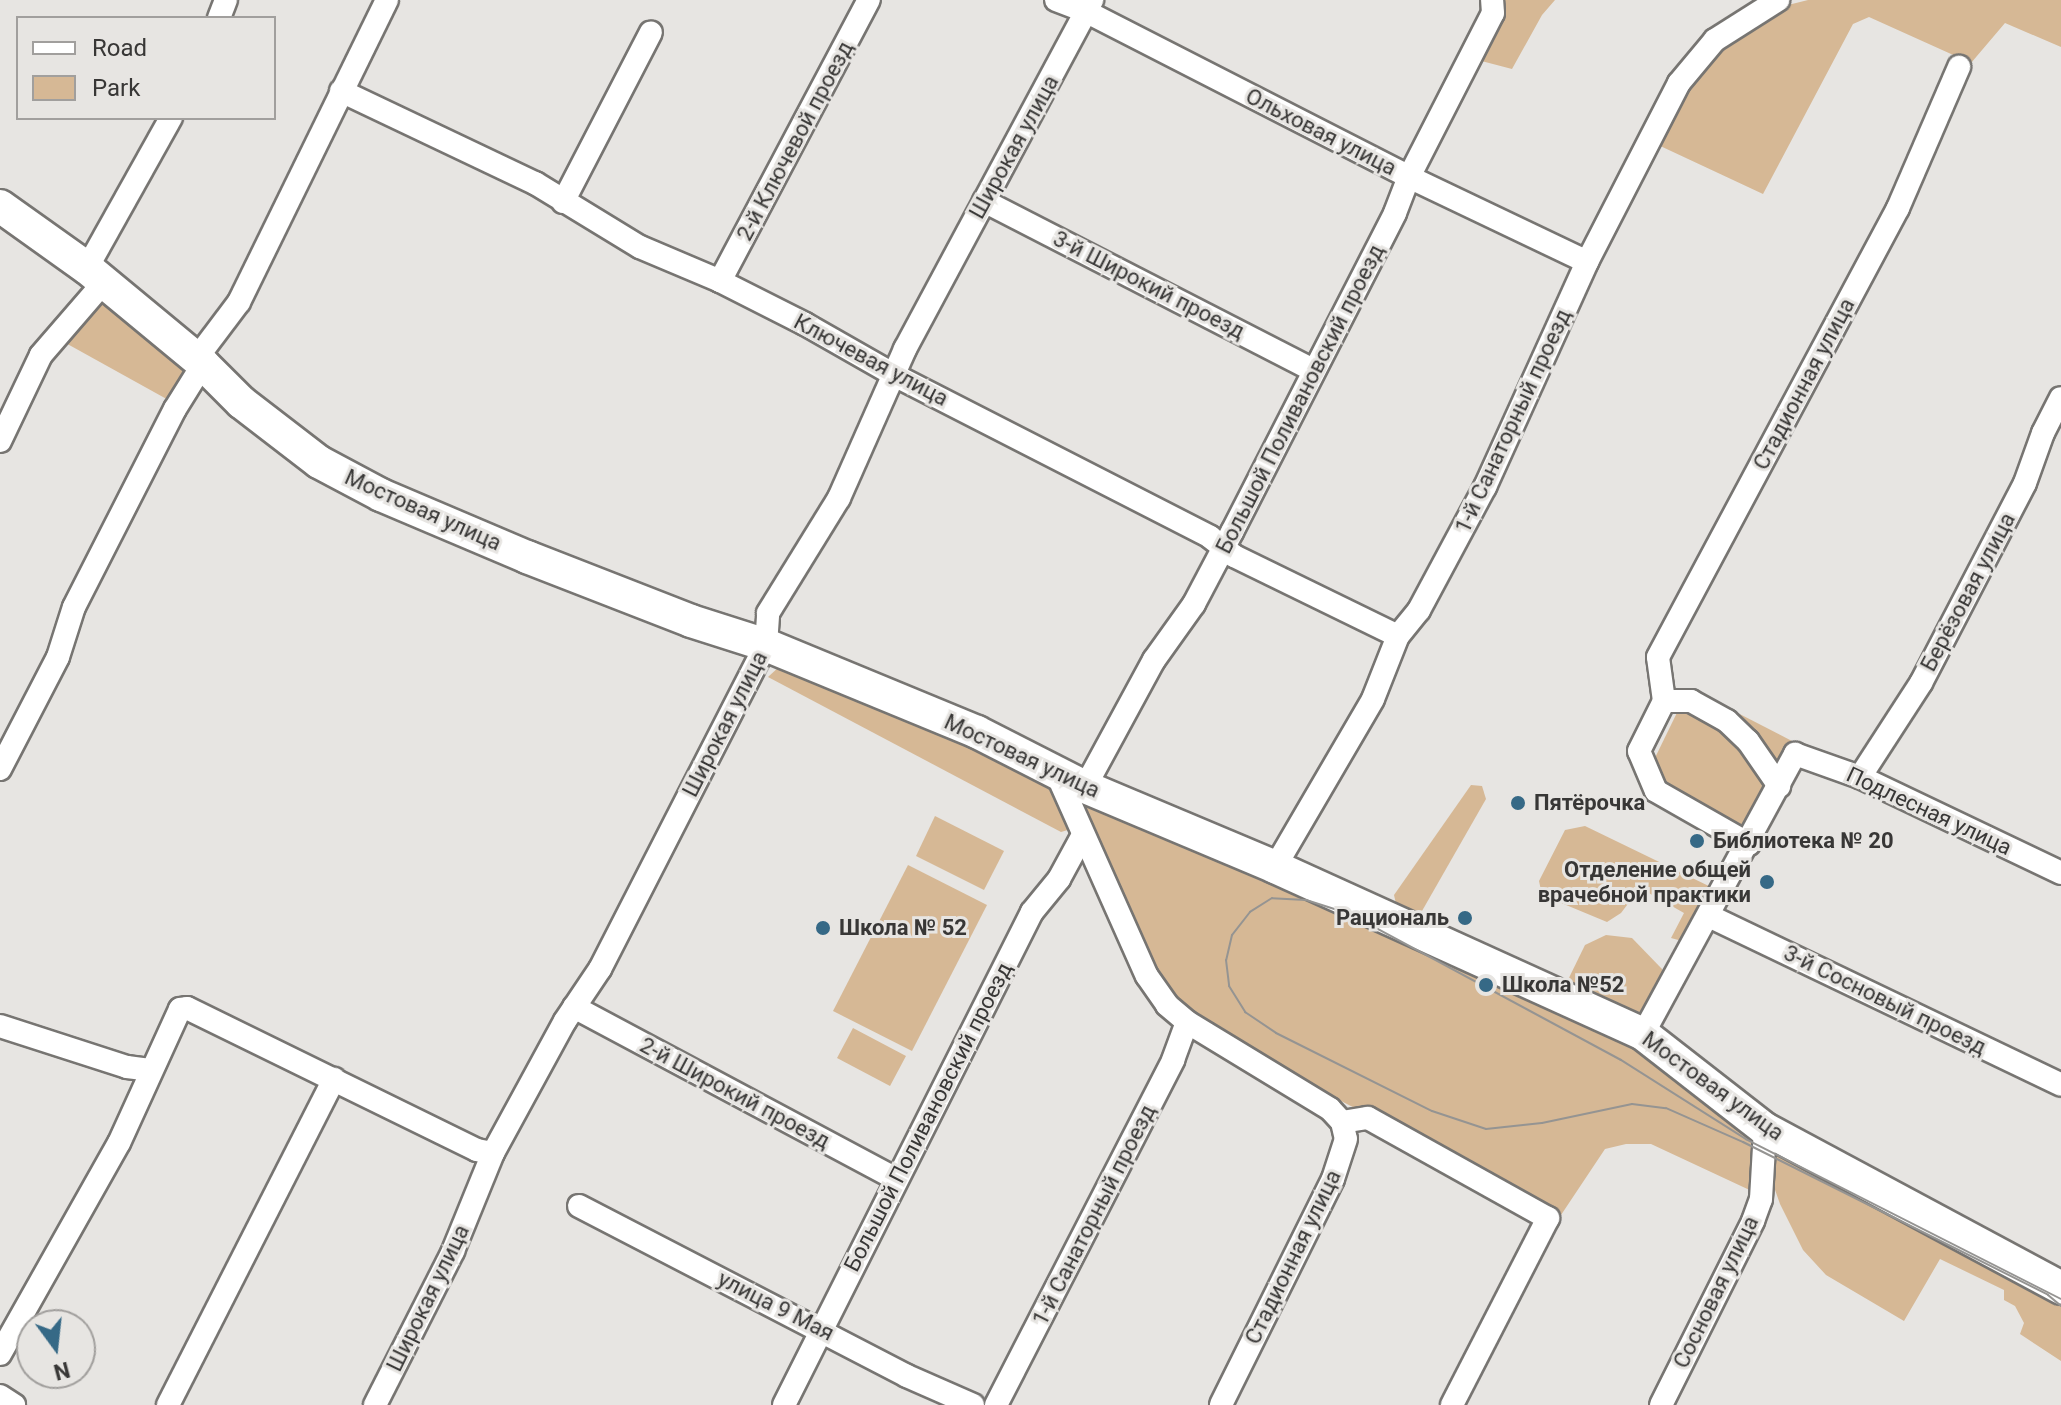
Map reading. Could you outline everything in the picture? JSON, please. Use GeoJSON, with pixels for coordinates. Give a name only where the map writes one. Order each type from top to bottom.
{"type":"FeatureCollection","features":[{"type":"Feature","properties":{"kind":"street"},"geometry":{"type":"LineString","coordinates":[[0,769],[58,657],[81,593],[199,361],[239,302],[387,0]]}},
{"type":"Feature","properties":{"kind":"street","name":"2-й Ключевой проезд"},"geometry":{"type":"LineString","coordinates":[[720,281],[869,0]]}},
{"type":"Feature","properties":{"kind":"street","name":"Ольховая улица"},"geometry":{"type":"LineString","coordinates":[[1056,0],[1090,6],[1409,177],[1587,262]]}},
{"type":"Feature","properties":{"kind":"street","name":"Большой Поливановский проезд"},"geometry":{"type":"LineString","coordinates":[[1085,787],[1154,660],[1194,604],[1223,548],[1395,213],[1409,177],[1493,13],[1492,0]]}},
{"type":"Feature","properties":{"kind":"street","name":"1-й Санаторный проезд"},"geometry":{"type":"LineString","coordinates":[[1275,867],[1373,699],[1398,636],[1419,610],[1485,487],[1587,262],[1679,83],[1715,40],[1778,0]]}},
{"type":"Feature","properties":{"kind":"street","name":"Широкая улица"},"geometry":{"type":"LineString","coordinates":[[375,1405],[453,1251],[493,1153],[574,1007],[600,969],[766,645],[768,613],[839,498],[896,376],[905,349],[1090,6]]}},
{"type":"Feature","properties":{"kind":"street"},"geometry":{"type":"LineString","coordinates":[[563,202],[651,32]]}},
{"type":"Feature","properties":{"kind":"street","name":"Стадионная улица"},"geometry":{"type":"LineString","coordinates":[[1664,701],[1658,657],[1898,208],[1959,67]]}},
{"type":"Feature","properties":{"kind":"street","name":"Ключевая улица"},"geometry":{"type":"LineString","coordinates":[[341,91],[497,163],[640,247],[720,281],[896,376],[1210,537],[1223,548],[1398,636]]}},
{"type":"Feature","properties":{"kind":"street"},"geometry":{"type":"LineString","coordinates":[[0,441],[41,355],[95,275],[170,120]]}},
{"type":"Feature","properties":{"kind":"street","name":"3-й Широкий проезд"},"geometry":{"type":"LineString","coordinates":[[984,201],[1313,370]]}},
{"type":"Feature","properties":{"kind":"street","name":"Мостовая улица"},"geometry":{"type":"LineString","coordinates":[[0,206],[95,275],[199,361],[241,402],[319,462],[381,495],[527,557],[691,621],[766,645],[977,732],[1085,787],[1275,867],[1643,1034],[1765,1129],[2061,1288]]}},
{"type":"Feature","properties":{"kind":"street","name":"Берёзовая улица"},"geometry":{"type":"LineString","coordinates":[[1860,777],[1921,683],[2025,483],[2043,433],[2061,398]]}},
{"type":"Feature","properties":{"kind":"street"},"geometry":{"type":"LineString","coordinates":[[1643,1034],[1749,844],[1779,786],[1748,741],[1727,721],[1691,701],[1664,701],[1639,751],[1656,791],[1749,844]]}},
{"type":"Feature","properties":{"kind":"street","name":"Подлесная улица"},"geometry":{"type":"LineString","coordinates":[[1779,786],[1795,754],[1860,777],[2061,873]]}},
{"type":"Feature","properties":{"kind":"street"},"geometry":{"type":"LineString","coordinates":[[1056,772],[1147,976],[1167,1005],[1187,1022],[1336,1115],[1368,1118],[1548,1218],[1452,1405]]}},
{"type":"Feature","properties":{"kind":"street","name":"Большой Поливановский проезд"},"geometry":{"type":"LineString","coordinates":[[784,1405],[1032,912],[1059,879],[1083,835]]}},
{"type":"Feature","properties":{"kind":"street","name":"3-й Сосновый проезд"},"geometry":{"type":"LineString","coordinates":[[1709,916],[2061,1085]]}},
{"type":"Feature","properties":{"kind":"street","name":"2-й Широкий проезд"},"geometry":{"type":"LineString","coordinates":[[574,1007],[896,1179]]}},
{"type":"Feature","properties":{"kind":"street"},"geometry":{"type":"LineString","coordinates":[[0,1354],[119,1143],[180,1009],[187,1008],[477,1150],[493,1153]]}},
{"type":"Feature","properties":{"kind":"street","name":"1-й Санаторный проезд"},"geometry":{"type":"LineString","coordinates":[[996,1405],[1173,1060],[1187,1022]]}},
{"type":"Feature","properties":{"kind":"street"},"geometry":{"type":"LineString","coordinates":[[0,1026],[127,1067],[150,1070]]}},
{"type":"Feature","properties":{"kind":"street"},"geometry":{"type":"LineString","coordinates":[[168,1405],[334,1079]]}},
{"type":"Feature","properties":{"kind":"street","name":"Стадионная улица"},"geometry":{"type":"LineString","coordinates":[[1221,1405],[1333,1179],[1346,1139],[1336,1115]]}},
{"type":"Feature","properties":{"kind":"street","name":"Сосновая улица"},"geometry":{"type":"LineString","coordinates":[[1661,1405],[1757,1210],[1761,1199],[1765,1129]]}},
{"type":"Feature","properties":{"kind":"street","name":"улица 9 Мая"},"geometry":{"type":"LineString","coordinates":[[579,1206],[907,1376],[973,1405]]}},
{"type":"Feature","properties":{"kind":"street"},"geometry":{"type":"LineString","coordinates":[[0,1396],[14,1405]]}},
{"type":"Feature","properties":{"kind":"green space"},"geometry":{"type":"Polygon","coordinates":[[[1494,0],[1555,0],[1542,15],[1512,69],[1470,58],[1494,0]]]}},
{"type":"Feature","properties":{"kind":"green space"},"geometry":{"type":"Polygon","coordinates":[[[1808,0],[2061,0],[2061,47],[2005,23],[1971,63],[1869,17],[1853,24],[1763,194],[1656,144],[1687,88],[1719,45],[1772,9],[1808,0]]]}},
{"type":"Feature","properties":{"kind":"green space"},"geometry":{"type":"Polygon","coordinates":[[[104,299],[186,364],[172,402],[62,341],[104,299]]]}},
{"type":"Feature","properties":{"kind":"green space"},"geometry":{"type":"Polygon","coordinates":[[[780,666],[967,739],[1051,786],[1071,829],[1061,832],[768,677],[780,666]]]}},
{"type":"Feature","properties":{"kind":"green space"},"geometry":{"type":"Polygon","coordinates":[[[1689,688],[1792,741],[1748,831],[1657,785],[1651,766],[1689,688]]]}},
{"type":"Feature","properties":{"kind":"green space"},"geometry":{"type":"Polygon","coordinates":[[[1471,785],[1482,786],[1486,799],[1418,918],[1397,908],[1394,895],[1471,785]]]}},
{"type":"Feature","properties":{"kind":"green space"},"geometry":{"type":"Polygon","coordinates":[[[1090,801],[1608,1031],[1695,1083],[1755,1141],[1756,1193],[1651,1144],[1626,1144],[1605,1149],[1561,1215],[1289,1074],[1199,1020],[1177,998],[1157,968],[1087,815],[1085,807],[1090,801]]]}},
{"type":"Feature","properties":{"kind":"green space"},"geometry":{"type":"Polygon","coordinates":[[[935,816],[1004,851],[984,890],[916,856],[935,816]]]}},
{"type":"Feature","properties":{"kind":"green space"},"geometry":{"type":"Polygon","coordinates":[[[1585,826],[1717,890],[1682,941],[1671,938],[1684,913],[1640,888],[1621,913],[1607,922],[1542,895],[1539,881],[1565,830],[1585,826]]]}},
{"type":"Feature","properties":{"kind":"green space"},"geometry":{"type":"Polygon","coordinates":[[[908,865],[987,905],[912,1051],[833,1011],[908,865]]]}},
{"type":"Feature","properties":{"kind":"green space"},"geometry":{"type":"Polygon","coordinates":[[[1606,935],[1632,938],[1662,969],[1666,985],[1640,1020],[1564,988],[1585,945],[1606,935]]]}},
{"type":"Feature","properties":{"kind":"green space"},"geometry":{"type":"Polygon","coordinates":[[[853,1028],[906,1056],[890,1086],[837,1058],[853,1028]]]}},
{"type":"Feature","properties":{"kind":"green space"},"geometry":{"type":"Polygon","coordinates":[[[1772,1145],[2061,1294],[2061,1361],[2020,1334],[2024,1323],[2015,1306],[2004,1300],[2004,1290],[1940,1259],[1904,1321],[1826,1275],[1803,1250],[1780,1204],[1767,1167],[1772,1145]]]}},
{"type":"Feature","properties":{"kind":"tram line"},"geometry":{"type":"LineString","coordinates":[[2061,1299],[1746,1139],[1621,1060],[1350,914],[1306,900],[1272,898],[1250,912],[1232,935],[1226,960],[1229,986],[1245,1012],[1276,1033],[1432,1111],[1486,1129],[1542,1123],[1632,1104],[1666,1108],[1743,1142],[2048,1295],[2061,1306]]}},
{"type":"Feature","properties":{"kind":"place","name":"Пятёрочка"},"geometry":{"type":"Point","coordinates":[1518,803]}},
{"type":"Feature","properties":{"kind":"place","name":"Библиотека № 20"},"geometry":{"type":"Point","coordinates":[1697,841]}},
{"type":"Feature","properties":{"kind":"place","name":"Отделение общей врачебной практики"},"geometry":{"type":"Point","coordinates":[1767,882]}},
{"type":"Feature","properties":{"kind":"place","name":"Рациональ"},"geometry":{"type":"Point","coordinates":[1465,918]}},
{"type":"Feature","properties":{"kind":"place","name":"Школа № 52"},"geometry":{"type":"Point","coordinates":[823,928]}},
{"type":"Feature","properties":{"kind":"place","name":"Школа №52"},"geometry":{"type":"Point","coordinates":[1486,985]}}]}
